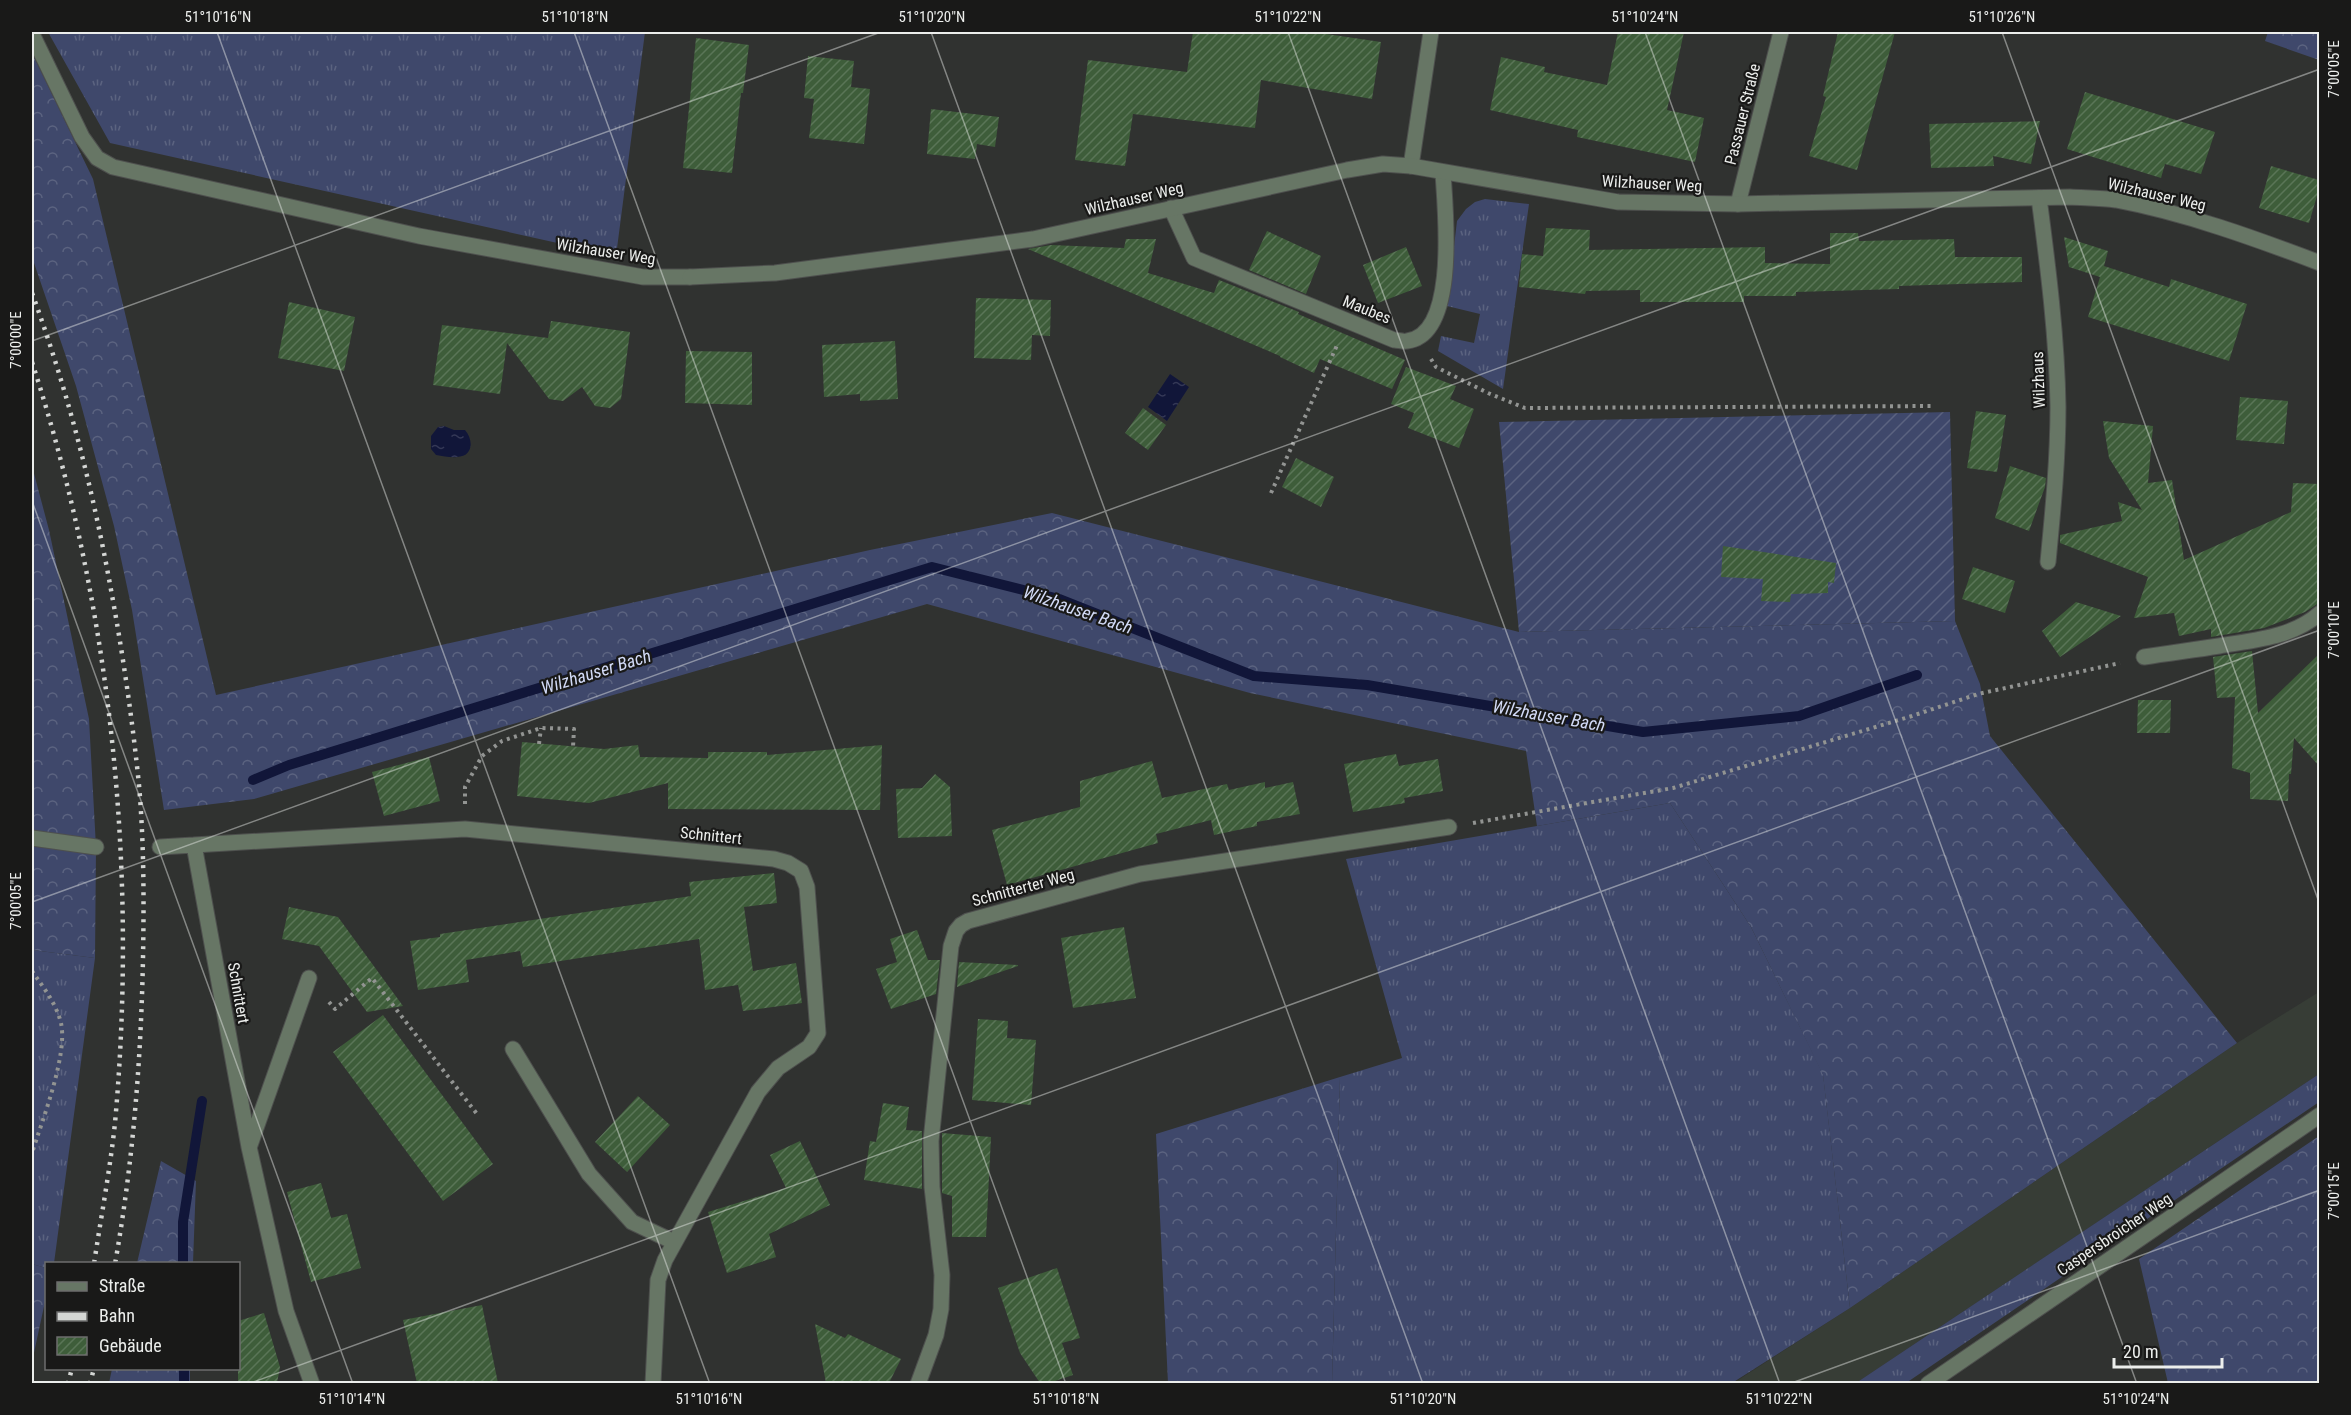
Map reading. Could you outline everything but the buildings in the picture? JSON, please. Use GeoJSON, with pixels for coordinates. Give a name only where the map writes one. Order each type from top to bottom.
{"type":"FeatureCollection","features":[{"type":"Feature","properties":{"kind":"street"},"geometry":{"type":"LineString","coordinates":[[1411,166],[1431,32]]}},
{"type":"Feature","properties":{"kind":"street","name":"Passauer Straße"},"geometry":{"type":"LineString","coordinates":[[1738,204],[1781,32]]}},
{"type":"Feature","properties":{"kind":"street","name":"Wilzhauser Weg"},"geometry":{"type":"LineString","coordinates":[[32,34],[82,137],[97,158],[112,167],[419,236],[643,277],[690,278],[775,273],[1033,239],[1383,164],[1411,166],[1617,202],[1738,204],[2070,197],[2114,200],[2159,210],[2277,246],[2319,263]]}},
{"type":"Feature","properties":{"kind":"street"},"geometry":{"type":"LineString","coordinates":[[1420,337],[1430,327],[1437,314],[1447,267],[1443,172]]}},
{"type":"Feature","properties":{"kind":"street","name":"Wilzhaus"},"geometry":{"type":"LineString","coordinates":[[2039,198],[2051,297],[2058,406],[2057,469],[2048,562]]}},
{"type":"Feature","properties":{"kind":"street","name":"Maubes"},"geometry":{"type":"LineString","coordinates":[[1171,208],[1194,258],[1394,340],[1407,342],[1420,337]]}},
{"type":"Feature","properties":{"kind":"street"},"geometry":{"type":"LineString","coordinates":[[2144,657],[2268,638],[2291,632],[2311,621],[2319,613]]}},
{"type":"Feature","properties":{"kind":"street","name":"Schnitterter Weg"},"geometry":{"type":"LineString","coordinates":[[918,1383],[936,1335],[941,1309],[942,1275],[932,1187],[931,1141],[951,946],[961,925],[1006,909],[1140,874],[1449,827]]}},
{"type":"Feature","properties":{"kind":"street","name":"Schnittert"},"geometry":{"type":"LineString","coordinates":[[160,847],[465,829],[774,859],[788,863],[801,871],[807,887],[818,1033],[809,1047],[778,1068],[758,1092],[674,1242],[658,1280],[653,1383]]}},
{"type":"Feature","properties":{"kind":"street"},"geometry":{"type":"LineString","coordinates":[[32,838],[96,847]]}},
{"type":"Feature","properties":{"kind":"street","name":"Schnittert"},"geometry":{"type":"LineString","coordinates":[[194,844],[249,1147],[286,1311],[312,1383]]}},
{"type":"Feature","properties":{"kind":"street"},"geometry":{"type":"LineString","coordinates":[[249,1147],[309,978]]}},
{"type":"Feature","properties":{"kind":"street"},"geometry":{"type":"LineString","coordinates":[[513,1049],[590,1174],[632,1222],[653,1234],[674,1242]]}},
{"type":"Feature","properties":{"kind":"street","name":"Caspersbroicher Weg"},"geometry":{"type":"LineString","coordinates":[[1929,1383],[2319,1115]]}},
{"type":"Feature","properties":{"kind":"path"},"geometry":{"type":"LineString","coordinates":[[1271,493],[1348,320]]}},
{"type":"Feature","properties":{"kind":"path"},"geometry":{"type":"LineString","coordinates":[[1420,337],[1427,354],[1436,366],[1488,393],[1526,408],[1934,406]]}},
{"type":"Feature","properties":{"kind":"path"},"geometry":{"type":"LineString","coordinates":[[1449,827],[1672,788],[1978,694],[2144,657]]}},
{"type":"Feature","properties":{"kind":"path"},"geometry":{"type":"LineString","coordinates":[[539,744],[541,728]]}},
{"type":"Feature","properties":{"kind":"path"},"geometry":{"type":"LineString","coordinates":[[465,829],[465,787],[482,756],[502,741],[541,728],[574,729],[573,747]]}},
{"type":"Feature","properties":{"kind":"path"},"geometry":{"type":"LineString","coordinates":[[32,971],[57,1008],[63,1035],[54,1080],[32,1153]]}},
{"type":"Feature","properties":{"kind":"path"},"geometry":{"type":"LineString","coordinates":[[309,978],[335,1009],[372,978],[477,1114]]}},
{"type":"Feature","properties":{"kind":"shaded area"},"geometry":{"type":"Polygon","coordinates":[[[2319,992],[2319,1074],[1856,1383],[1732,1384],[1850,1308],[2237,1043],[2319,992]]]}},
{"type":"Feature","properties":{"kind":"green space"},"geometry":{"type":"Polygon","coordinates":[[[48,32],[645,32],[616,256],[110,143],[48,32]]]}},
{"type":"Feature","properties":{"kind":"green space"},"geometry":{"type":"Polygon","coordinates":[[[2268,32],[2319,32],[2319,60],[2265,41],[2268,32]]]}},
{"type":"Feature","properties":{"kind":"green space"},"geometry":{"type":"Polygon","coordinates":[[[32,53],[93,179],[216,695],[870,550],[1052,513],[1519,632],[1955,621],[1980,684],[1990,736],[2237,1043],[1850,1308],[1823,1075],[1751,927],[1670,803],[1537,826],[1526,751],[1250,693],[927,604],[254,799],[164,810],[132,610],[114,526],[76,386],[32,257],[32,53]]]}},
{"type":"Feature","properties":{"kind":"green space"},"geometry":{"type":"Polygon","coordinates":[[[1485,199],[1529,204],[1503,389],[1438,351],[1441,336],[1474,343],[1480,314],[1447,306],[1457,221],[1466,209],[1475,202],[1485,199]]]}},
{"type":"Feature","properties":{"kind":"green space"},"geometry":{"type":"Polygon","coordinates":[[[1950,412],[1955,621],[1519,632],[1499,422],[1950,412]]]}},
{"type":"Feature","properties":{"kind":"green space"},"geometry":{"type":"Polygon","coordinates":[[[32,466],[49,530],[89,719],[96,847],[95,958],[32,950],[32,466]]]}},
{"type":"Feature","properties":{"kind":"green space"},"geometry":{"type":"Polygon","coordinates":[[[1670,803],[1751,927],[1823,1074],[1850,1308],[1732,1383],[1332,1384],[1340,1077],[1402,1058],[1346,859],[1670,803]]]}},
{"type":"Feature","properties":{"kind":"green space"},"geometry":{"type":"Polygon","coordinates":[[[32,950],[95,958],[54,1262],[45,1262],[45,1268],[32,1264],[32,950]]]}},
{"type":"Feature","properties":{"kind":"green space"},"geometry":{"type":"Polygon","coordinates":[[[2319,1074],[2319,1102],[1906,1383],[1856,1383],[2319,1074]]]}},
{"type":"Feature","properties":{"kind":"green space"},"geometry":{"type":"Polygon","coordinates":[[[1340,1077],[1332,1383],[1168,1383],[1156,1134],[1340,1077]]]}},
{"type":"Feature","properties":{"kind":"green space"},"geometry":{"type":"Polygon","coordinates":[[[2319,1136],[2319,1383],[2168,1383],[2139,1259],[2319,1136]]]}},
{"type":"Feature","properties":{"kind":"green space"},"geometry":{"type":"Polygon","coordinates":[[[161,1161],[196,1181],[193,1262],[137,1262],[161,1161]]]}},
{"type":"Feature","properties":{"kind":"green space"},"geometry":{"type":"Polygon","coordinates":[[[32,1264],[45,1268],[45,1302],[32,1362],[32,1264]]]}},
{"type":"Feature","properties":{"kind":"green space"},"geometry":{"type":"Polygon","coordinates":[[[112,1370],[190,1370],[190,1383],[109,1383],[112,1370]]]}},
{"type":"Feature","properties":{"kind":"water"},"geometry":{"type":"Polygon","coordinates":[[[1170,374],[1189,387],[1167,421],[1148,407],[1170,374]]]}},
{"type":"Feature","properties":{"kind":"water"},"geometry":{"type":"Polygon","coordinates":[[[444,426],[454,430],[465,430],[471,443],[466,454],[447,457],[436,455],[431,449],[431,436],[438,427],[444,426]]]}},
{"type":"Feature","properties":{"kind":"waterway","name":"Wilzhauser Bach"},"geometry":{"type":"LineString","coordinates":[[253,780],[289,765],[932,567],[1059,599],[1254,676],[1367,685],[1643,732],[1799,716],[1917,675]]}},
{"type":"Feature","properties":{"kind":"waterway"},"geometry":{"type":"LineString","coordinates":[[183,1262],[183,1222],[202,1101]]}},
{"type":"Feature","properties":{"kind":"waterway"},"geometry":{"type":"LineString","coordinates":[[184,1370],[184,1384]]}},
{"type":"Feature","properties":{"kind":"railway"},"geometry":{"type":"LineString","coordinates":[[32,293],[67,399],[94,506],[122,656],[139,785],[143,894],[140,1035],[131,1150],[115,1262]]}},
{"type":"Feature","properties":{"kind":"railway"},"geometry":{"type":"LineString","coordinates":[[32,362],[59,454],[82,548],[99,643],[112,738],[120,834],[123,930],[121,1027],[115,1123],[94,1262]]}},
{"type":"Feature","properties":{"kind":"railway"},"geometry":{"type":"LineString","coordinates":[[68,1384],[72,1370]]}},
{"type":"Feature","properties":{"kind":"railway"},"geometry":{"type":"LineString","coordinates":[[90,1384],[94,1370]]}}]}
